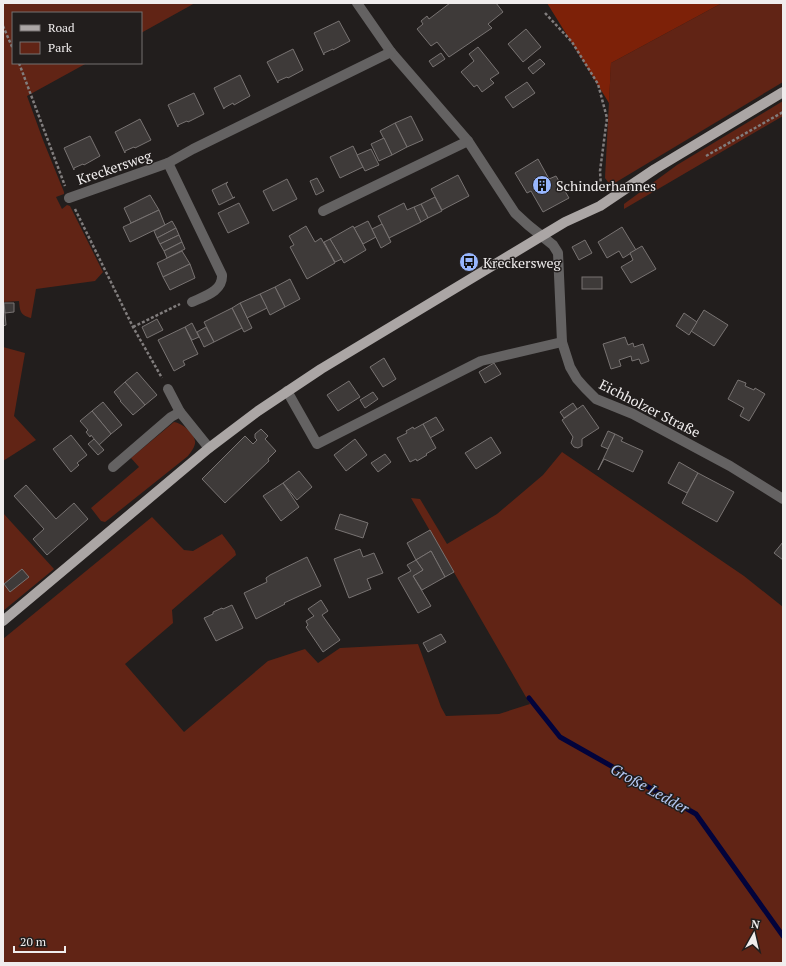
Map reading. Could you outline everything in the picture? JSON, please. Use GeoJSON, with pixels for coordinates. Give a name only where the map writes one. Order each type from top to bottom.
{"type":"FeatureCollection","features":[{"type":"Feature","properties":{"kind":"main road"},"geometry":{"type":"LineString","coordinates":[[3,621],[209,448],[287,391],[368,340],[565,222],[600,206],[655,169],[783,92]]}},
{"type":"Feature","properties":{"kind":"street"},"geometry":{"type":"LineString","coordinates":[[357,3],[392,52],[468,141],[515,213],[528,226],[542,236]]}},
{"type":"Feature","properties":{"kind":"street","name":"Kreckersweg"},"geometry":{"type":"LineString","coordinates":[[69,198],[168,163],[193,149],[392,52]]}},
{"type":"Feature","properties":{"kind":"street"},"geometry":{"type":"LineString","coordinates":[[323,211],[468,141]]}},
{"type":"Feature","properties":{"kind":"street","name":"Kreckersweg"},"geometry":{"type":"LineString","coordinates":[[168,163],[222,275],[222,281],[214,292],[192,302]]}},
{"type":"Feature","properties":{"kind":"street","name":"Eichholzer Straße"},"geometry":{"type":"LineString","coordinates":[[542,236],[553,245],[558,253],[562,342],[574,374],[585,388],[596,399],[633,414],[730,466],[783,499]]}},
{"type":"Feature","properties":{"kind":"street"},"geometry":{"type":"LineString","coordinates":[[287,391],[317,444],[481,361],[562,342]]}},
{"type":"Feature","properties":{"kind":"street"},"geometry":{"type":"LineString","coordinates":[[168,389],[180,412],[209,448]]}},
{"type":"Feature","properties":{"kind":"street"},"geometry":{"type":"LineString","coordinates":[[113,467],[171,417],[180,412]]}},
{"type":"Feature","properties":{"kind":"path"},"geometry":{"type":"LineString","coordinates":[[545,13],[572,42],[598,84],[607,118],[600,171],[601,187],[613,197]]}},
{"type":"Feature","properties":{"kind":"path"},"geometry":{"type":"LineString","coordinates":[[3,26],[12,47]]}},
{"type":"Feature","properties":{"kind":"path"},"geometry":{"type":"LineString","coordinates":[[19,64],[69,198],[134,327],[168,389]]}},
{"type":"Feature","properties":{"kind":"path"},"geometry":{"type":"LineString","coordinates":[[705,156],[783,112]]}},
{"type":"Feature","properties":{"kind":"path"},"geometry":{"type":"LineString","coordinates":[[134,327],[182,303],[192,302]]}},
{"type":"Feature","properties":{"kind":"green space"},"geometry":{"type":"Polygon","coordinates":[[[3,3],[195,3],[142,32],[142,12],[12,12],[12,64],[85,64],[27,96],[64,192],[64,194],[56,197],[62,209],[67,205],[70,206],[103,272],[95,281],[36,289],[31,318],[21,312],[19,301],[3,302],[3,3]]]}},
{"type":"Feature","properties":{"kind":"green space"},"geometry":{"type":"Polygon","coordinates":[[[722,3],[783,3],[783,82],[613,184],[608,182],[605,178],[611,63],[722,3]]]}},
{"type":"Feature","properties":{"kind":"green space"},"geometry":{"type":"Polygon","coordinates":[[[783,101],[783,116],[624,209],[624,204],[677,165],[783,101]]]}},
{"type":"Feature","properties":{"kind":"green space"},"geometry":{"type":"Polygon","coordinates":[[[3,347],[25,353],[14,416],[36,440],[3,461],[3,347]]]}},
{"type":"Feature","properties":{"kind":"green space"},"geometry":{"type":"Polygon","coordinates":[[[174,422],[181,424],[194,438],[195,445],[188,456],[105,522],[101,521],[91,508],[139,467],[131,458],[174,422]]]}},
{"type":"Feature","properties":{"kind":"green space"},"geometry":{"type":"Polygon","coordinates":[[[562,452],[744,576],[783,607],[783,963],[3,963],[3,639],[152,517],[184,550],[193,551],[222,534],[235,551],[236,555],[172,610],[173,623],[125,664],[184,732],[268,661],[305,649],[318,663],[340,648],[418,644],[441,707],[446,716],[499,714],[530,704],[411,498],[420,499],[447,544],[497,514],[543,475],[562,452]]]}},
{"type":"Feature","properties":{"kind":"green space"},"geometry":{"type":"Polygon","coordinates":[[[3,513],[54,569],[3,611],[3,513]]]}},
{"type":"Feature","properties":{"kind":"shaded area"},"geometry":{"type":"Polygon","coordinates":[[[547,3],[722,3],[611,63],[609,103],[547,3]]]}},
{"type":"Feature","properties":{"kind":"building"},"geometry":{"type":"Polygon","coordinates":[[[450,3],[496,3],[503,12],[488,24],[492,28],[449,57],[437,42],[431,46],[417,29],[423,24],[421,21],[427,16],[429,19],[450,3]]]}},
{"type":"Feature","properties":{"kind":"building"},"geometry":{"type":"Polygon","coordinates":[[[339,21],[350,41],[324,53],[324,55],[314,33],[339,21]]]}},
{"type":"Feature","properties":{"kind":"building"},"geometry":{"type":"Polygon","coordinates":[[[526,29],[541,47],[523,62],[508,44],[526,29]]]}},
{"type":"Feature","properties":{"kind":"building"},"geometry":{"type":"Polygon","coordinates":[[[478,47],[499,73],[490,79],[494,83],[482,92],[477,85],[474,87],[461,72],[474,61],[469,54],[478,47]]]}},
{"type":"Feature","properties":{"kind":"building"},"geometry":{"type":"Polygon","coordinates":[[[293,49],[303,70],[288,78],[287,77],[278,81],[278,83],[267,62],[293,49]]]}},
{"type":"Feature","properties":{"kind":"building"},"geometry":{"type":"Polygon","coordinates":[[[441,53],[445,59],[433,67],[429,61],[441,53]]]}},
{"type":"Feature","properties":{"kind":"building"},"geometry":{"type":"Polygon","coordinates":[[[540,59],[545,64],[533,74],[528,68],[540,59]]]}},
{"type":"Feature","properties":{"kind":"building"},"geometry":{"type":"Polygon","coordinates":[[[240,75],[250,96],[234,105],[233,103],[224,109],[214,88],[240,75]]]}},
{"type":"Feature","properties":{"kind":"building"},"geometry":{"type":"Polygon","coordinates":[[[527,82],[535,93],[513,108],[505,97],[527,82]]]}},
{"type":"Feature","properties":{"kind":"building"},"geometry":{"type":"Polygon","coordinates":[[[194,93],[204,114],[178,125],[178,127],[168,105],[194,93]]]}},
{"type":"Feature","properties":{"kind":"building"},"geometry":{"type":"Polygon","coordinates":[[[411,116],[423,140],[407,147],[395,123],[411,116]]]}},
{"type":"Feature","properties":{"kind":"building"},"geometry":{"type":"Polygon","coordinates":[[[140,119],[151,140],[125,151],[125,153],[115,132],[140,119]]]}},
{"type":"Feature","properties":{"kind":"building"},"geometry":{"type":"Polygon","coordinates":[[[395,123],[407,147],[392,155],[380,131],[395,123]]]}},
{"type":"Feature","properties":{"kind":"building"},"geometry":{"type":"Polygon","coordinates":[[[90,136],[100,156],[84,165],[83,164],[74,168],[74,170],[64,148],[90,136]]]}},
{"type":"Feature","properties":{"kind":"building"},"geometry":{"type":"Polygon","coordinates":[[[384,138],[392,155],[379,161],[371,144],[384,138]]]}},
{"type":"Feature","properties":{"kind":"building"},"geometry":{"type":"Polygon","coordinates":[[[353,146],[363,167],[340,178],[330,157],[353,146]]]}},
{"type":"Feature","properties":{"kind":"building"},"geometry":{"type":"Polygon","coordinates":[[[371,149],[379,165],[365,171],[357,155],[371,149]]]}},
{"type":"Feature","properties":{"kind":"building","name":"Schinderhannes"},"geometry":{"type":"Polygon","coordinates":[[[538,159],[549,179],[556,176],[569,198],[543,212],[531,191],[527,193],[515,173],[538,159]]]}},
{"type":"Feature","properties":{"kind":"building"},"geometry":{"type":"Polygon","coordinates":[[[458,175],[469,196],[442,210],[431,189],[458,175]]]}},
{"type":"Feature","properties":{"kind":"building"},"geometry":{"type":"Polygon","coordinates":[[[317,178],[324,191],[316,195],[310,181],[317,178]]]}},
{"type":"Feature","properties":{"kind":"building"},"geometry":{"type":"Polygon","coordinates":[[[287,179],[297,199],[273,211],[263,191],[287,179]]]}},
{"type":"Feature","properties":{"kind":"building"},"geometry":{"type":"Polygon","coordinates":[[[228,182],[226,184],[233,198],[219,205],[212,190],[228,182]]]}},
{"type":"Feature","properties":{"kind":"building"},"geometry":{"type":"Polygon","coordinates":[[[150,195],[159,210],[131,223],[124,208],[150,195]]]}},
{"type":"Feature","properties":{"kind":"building"},"geometry":{"type":"Polygon","coordinates":[[[435,197],[442,211],[428,218],[421,204],[435,197]]]}},
{"type":"Feature","properties":{"kind":"building"},"geometry":{"type":"Polygon","coordinates":[[[239,203],[249,223],[228,233],[218,213],[239,203]]]}},
{"type":"Feature","properties":{"kind":"building"},"geometry":{"type":"Polygon","coordinates":[[[404,203],[407,210],[414,207],[421,222],[389,238],[378,216],[404,203]]]}},
{"type":"Feature","properties":{"kind":"building"},"geometry":{"type":"Polygon","coordinates":[[[421,204],[428,218],[421,222],[414,207],[421,204]]]}},
{"type":"Feature","properties":{"kind":"building"},"geometry":{"type":"Polygon","coordinates":[[[159,210],[165,225],[130,242],[123,227],[159,210]]]}},
{"type":"Feature","properties":{"kind":"building"},"geometry":{"type":"Polygon","coordinates":[[[172,221],[176,228],[157,238],[154,231],[172,221]]]}},
{"type":"Feature","properties":{"kind":"building"},"geometry":{"type":"Polygon","coordinates":[[[368,221],[376,237],[363,244],[354,228],[368,221]]]}},
{"type":"Feature","properties":{"kind":"building"},"geometry":{"type":"Polygon","coordinates":[[[382,224],[391,242],[381,248],[372,229],[382,224]]]}},
{"type":"Feature","properties":{"kind":"building"},"geometry":{"type":"Polygon","coordinates":[[[306,226],[315,242],[321,238],[335,263],[307,279],[290,247],[294,245],[289,236],[306,226]]]}},
{"type":"Feature","properties":{"kind":"building"},"geometry":{"type":"Polygon","coordinates":[[[353,226],[366,250],[344,263],[330,239],[353,226]]]}},
{"type":"Feature","properties":{"kind":"building"},"geometry":{"type":"Polygon","coordinates":[[[622,227],[636,250],[623,258],[619,251],[607,258],[598,242],[622,227]]]}},
{"type":"Feature","properties":{"kind":"building"},"geometry":{"type":"Polygon","coordinates":[[[176,228],[179,235],[160,244],[157,238],[176,228]]]}},
{"type":"Feature","properties":{"kind":"building"},"geometry":{"type":"Polygon","coordinates":[[[179,235],[182,242],[164,251],[160,244],[179,235]]]}},
{"type":"Feature","properties":{"kind":"building"},"geometry":{"type":"Polygon","coordinates":[[[330,239],[342,259],[335,262],[324,242],[330,239]]]}},
{"type":"Feature","properties":{"kind":"building"},"geometry":{"type":"Polygon","coordinates":[[[585,240],[592,253],[579,260],[572,247],[585,240]]]}},
{"type":"Feature","properties":{"kind":"building"},"geometry":{"type":"Polygon","coordinates":[[[182,242],[185,249],[167,258],[164,251],[182,242]]]}},
{"type":"Feature","properties":{"kind":"building"},"geometry":{"type":"Polygon","coordinates":[[[642,246],[656,269],[631,283],[621,267],[633,260],[630,253],[642,246]]]}},
{"type":"Feature","properties":{"kind":"building"},"geometry":{"type":"Polygon","coordinates":[[[182,251],[190,264],[163,277],[157,263],[182,251]]]}},
{"type":"Feature","properties":{"kind":"building"},"geometry":{"type":"Polygon","coordinates":[[[190,264],[195,278],[170,290],[163,277],[190,264]]]}},
{"type":"Feature","properties":{"kind":"building"},"geometry":{"type":"Polygon","coordinates":[[[582,277],[602,277],[602,289],[582,289],[582,277]]]}},
{"type":"Feature","properties":{"kind":"building"},"geometry":{"type":"Polygon","coordinates":[[[290,279],[300,299],[285,307],[275,287],[290,279]]]}},
{"type":"Feature","properties":{"kind":"building"},"geometry":{"type":"Polygon","coordinates":[[[275,287],[285,307],[270,315],[260,294],[275,287]]]}},
{"type":"Feature","properties":{"kind":"building"},"geometry":{"type":"Polygon","coordinates":[[[260,294],[267,308],[247,318],[240,303],[260,294]]]}},
{"type":"Feature","properties":{"kind":"building"},"geometry":{"type":"Polygon","coordinates":[[[3,303],[6,325],[3,326],[3,303]]]}},
{"type":"Feature","properties":{"kind":"building"},"geometry":{"type":"Polygon","coordinates":[[[4,303],[14,303],[14,312],[5,313],[4,303]]]}},
{"type":"Feature","properties":{"kind":"building"},"geometry":{"type":"Polygon","coordinates":[[[240,303],[252,328],[244,332],[232,308],[240,303]]]}},
{"type":"Feature","properties":{"kind":"building"},"geometry":{"type":"Polygon","coordinates":[[[232,308],[242,328],[214,342],[204,322],[232,308]]]}},
{"type":"Feature","properties":{"kind":"building"},"geometry":{"type":"Polygon","coordinates":[[[704,310],[728,325],[714,346],[691,331],[704,310]]]}},
{"type":"Feature","properties":{"kind":"building"},"geometry":{"type":"Polygon","coordinates":[[[684,313],[697,322],[689,335],[676,326],[684,313]]]}},
{"type":"Feature","properties":{"kind":"building"},"geometry":{"type":"Polygon","coordinates":[[[157,319],[163,330],[147,338],[142,327],[157,319]]]}},
{"type":"Feature","properties":{"kind":"building"},"geometry":{"type":"Polygon","coordinates":[[[192,323],[199,337],[192,340],[185,327],[192,323]]]}},
{"type":"Feature","properties":{"kind":"building"},"geometry":{"type":"Polygon","coordinates":[[[185,327],[198,354],[183,361],[185,365],[174,371],[158,340],[185,327]]]}},
{"type":"Feature","properties":{"kind":"building"},"geometry":{"type":"Polygon","coordinates":[[[206,327],[214,342],[204,347],[197,332],[206,327]]]}},
{"type":"Feature","properties":{"kind":"building"},"geometry":{"type":"Polygon","coordinates":[[[625,337],[628,345],[633,343],[634,347],[643,344],[649,361],[641,364],[639,359],[632,361],[631,356],[619,360],[621,366],[611,369],[603,344],[625,337]]]}},
{"type":"Feature","properties":{"kind":"building"},"geometry":{"type":"Polygon","coordinates":[[[384,358],[396,379],[383,387],[370,367],[384,358]]]}},
{"type":"Feature","properties":{"kind":"building"},"geometry":{"type":"Polygon","coordinates":[[[494,363],[501,374],[485,383],[479,372],[494,363]]]}},
{"type":"Feature","properties":{"kind":"building"},"geometry":{"type":"Polygon","coordinates":[[[137,372],[157,395],[145,405],[125,382],[137,372]]]}},
{"type":"Feature","properties":{"kind":"building"},"geometry":{"type":"Polygon","coordinates":[[[738,380],[746,383],[745,386],[754,390],[755,388],[765,394],[749,421],[740,416],[744,408],[728,399],[738,380]]]}},
{"type":"Feature","properties":{"kind":"building"},"geometry":{"type":"Polygon","coordinates":[[[349,381],[360,397],[338,411],[327,395],[349,381]]]}},
{"type":"Feature","properties":{"kind":"building"},"geometry":{"type":"Polygon","coordinates":[[[125,382],[145,405],[133,415],[114,392],[125,382]]]}},
{"type":"Feature","properties":{"kind":"building"},"geometry":{"type":"Polygon","coordinates":[[[373,392],[378,399],[365,408],[360,400],[373,392]]]}},
{"type":"Feature","properties":{"kind":"building"},"geometry":{"type":"Polygon","coordinates":[[[103,402],[122,425],[111,434],[92,411],[103,402]]]}},
{"type":"Feature","properties":{"kind":"building"},"geometry":{"type":"Polygon","coordinates":[[[573,403],[577,409],[564,418],[560,412],[573,403]]]}},
{"type":"Feature","properties":{"kind":"building"},"geometry":{"type":"Polygon","coordinates":[[[583,405],[599,428],[582,439],[582,446],[578,448],[574,447],[571,443],[573,437],[562,420],[583,405]]]}},
{"type":"Feature","properties":{"kind":"building"},"geometry":{"type":"Polygon","coordinates":[[[92,411],[111,434],[99,445],[91,435],[90,437],[86,432],[88,430],[80,421],[92,411]]]}},
{"type":"Feature","properties":{"kind":"building"},"geometry":{"type":"Polygon","coordinates":[[[436,417],[444,430],[430,438],[423,424],[436,417]]]}},
{"type":"Feature","properties":{"kind":"building"},"geometry":{"type":"Polygon","coordinates":[[[423,424],[436,448],[417,461],[416,459],[410,462],[397,438],[407,433],[406,431],[413,427],[414,429],[423,424]]]}},
{"type":"Feature","properties":{"kind":"building"},"geometry":{"type":"Polygon","coordinates":[[[261,429],[268,436],[265,439],[276,451],[268,459],[269,461],[225,503],[202,479],[245,436],[253,444],[257,440],[255,438],[255,434],[261,429]]]}},
{"type":"Feature","properties":{"kind":"building"},"geometry":{"type":"Polygon","coordinates":[[[608,431],[615,434],[608,449],[601,446],[608,431]]]}},
{"type":"Feature","properties":{"kind":"building"},"geometry":{"type":"Polygon","coordinates":[[[615,434],[623,438],[621,441],[643,451],[633,472],[604,459],[598,470],[615,434]]]}},
{"type":"Feature","properties":{"kind":"building"},"geometry":{"type":"Polygon","coordinates":[[[71,435],[87,455],[77,463],[79,465],[71,472],[53,449],[71,435]]]}},
{"type":"Feature","properties":{"kind":"building"},"geometry":{"type":"Polygon","coordinates":[[[491,437],[501,453],[476,469],[465,453],[491,437]]]}},
{"type":"Feature","properties":{"kind":"building"},"geometry":{"type":"Polygon","coordinates":[[[94,439],[104,450],[98,455],[88,444],[94,439]]]}},
{"type":"Feature","properties":{"kind":"building"},"geometry":{"type":"Polygon","coordinates":[[[355,439],[367,455],[346,471],[334,455],[355,439]]]}},
{"type":"Feature","properties":{"kind":"building"},"geometry":{"type":"Polygon","coordinates":[[[385,454],[391,462],[378,472],[371,463],[385,454]]]}},
{"type":"Feature","properties":{"kind":"building"},"geometry":{"type":"Polygon","coordinates":[[[679,462],[698,473],[687,493],[668,483],[679,462]]]}},
{"type":"Feature","properties":{"kind":"building"},"geometry":{"type":"Polygon","coordinates":[[[299,471],[312,487],[297,500],[283,483],[299,471]]]}},
{"type":"Feature","properties":{"kind":"building"},"geometry":{"type":"Polygon","coordinates":[[[698,473],[734,492],[717,522],[682,503],[698,473]]]}},
{"type":"Feature","properties":{"kind":"building"},"geometry":{"type":"Polygon","coordinates":[[[283,483],[299,507],[281,521],[263,496],[283,483]]]}},
{"type":"Feature","properties":{"kind":"building"},"geometry":{"type":"Polygon","coordinates":[[[26,485],[56,519],[74,503],[88,519],[47,555],[33,539],[44,529],[14,496],[26,485]]]}},
{"type":"Feature","properties":{"kind":"building"},"geometry":{"type":"Polygon","coordinates":[[[340,514],[368,523],[363,538],[335,529],[340,514]]]}},
{"type":"Feature","properties":{"kind":"building"},"geometry":{"type":"Polygon","coordinates":[[[430,530],[454,572],[445,577],[431,551],[416,560],[407,543],[430,530]]]}},
{"type":"Feature","properties":{"kind":"building"},"geometry":{"type":"Polygon","coordinates":[[[783,542],[783,560],[774,553],[783,542]]]}},
{"type":"Feature","properties":{"kind":"building"},"geometry":{"type":"Polygon","coordinates":[[[360,549],[363,557],[374,553],[383,573],[367,579],[371,589],[349,598],[334,559],[360,549]]]}},
{"type":"Feature","properties":{"kind":"building"},"geometry":{"type":"Polygon","coordinates":[[[431,551],[445,577],[422,590],[413,576],[423,570],[416,560],[431,551]]]}},
{"type":"Feature","properties":{"kind":"building"},"geometry":{"type":"Polygon","coordinates":[[[307,557],[321,586],[284,603],[285,604],[256,619],[244,593],[267,582],[266,578],[270,575],[307,557]]]}},
{"type":"Feature","properties":{"kind":"building"},"geometry":{"type":"Polygon","coordinates":[[[416,560],[423,570],[413,576],[431,606],[418,613],[398,578],[411,571],[407,565],[416,560]]]}},
{"type":"Feature","properties":{"kind":"building"},"geometry":{"type":"Polygon","coordinates":[[[22,569],[29,577],[10,592],[4,584],[22,569]]]}},
{"type":"Feature","properties":{"kind":"building"},"geometry":{"type":"Polygon","coordinates":[[[321,600],[328,611],[322,615],[340,640],[323,652],[306,627],[308,625],[306,621],[314,616],[308,609],[321,600]]]}},
{"type":"Feature","properties":{"kind":"building"},"geometry":{"type":"Polygon","coordinates":[[[232,605],[243,628],[216,641],[204,618],[213,614],[213,612],[232,605]]]}},
{"type":"Feature","properties":{"kind":"building"},"geometry":{"type":"Polygon","coordinates":[[[441,634],[446,642],[428,652],[423,643],[441,634]]]}},
{"type":"Feature","properties":{"kind":"waterway","name":"Große Ledder"},"geometry":{"type":"LineString","coordinates":[[529,698],[560,737],[696,814],[783,936]]}},
{"type":"Feature","properties":{"kind":"place","name":"Schinderhannes"},"geometry":{"type":"Point","coordinates":[542,185]}},
{"type":"Feature","properties":{"kind":"place","name":"Kreckersweg"},"geometry":{"type":"Point","coordinates":[469,262]}}]}
